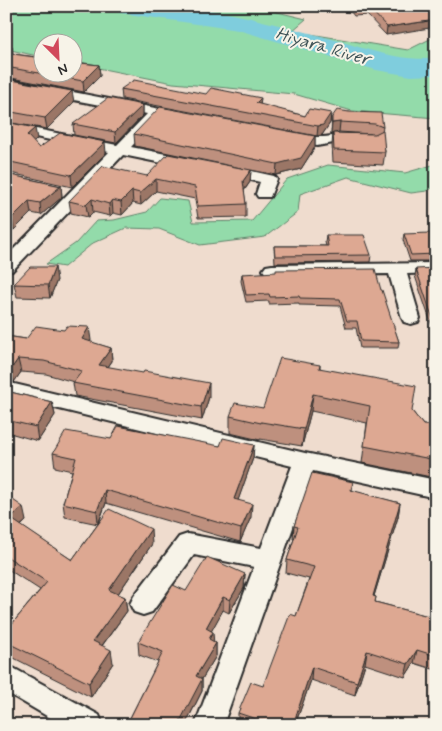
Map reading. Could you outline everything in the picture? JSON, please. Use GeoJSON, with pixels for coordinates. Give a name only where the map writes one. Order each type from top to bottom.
{"type":"FeatureCollection","features":[{"type":"Feature","properties":{"kind":"street"},"geometry":{"type":"LineString","coordinates":[[6,83],[194,120]]}},
{"type":"Feature","properties":{"kind":"street"},"geometry":{"type":"LineString","coordinates":[[6,267],[156,113]]}},
{"type":"Feature","properties":{"kind":"street"},"geometry":{"type":"LineString","coordinates":[[6,127],[269,179],[264,194]]}},
{"type":"Feature","properties":{"kind":"street"},"geometry":{"type":"LineString","coordinates":[[270,134],[317,142],[339,138],[374,140]]}},
{"type":"Feature","properties":{"kind":"street"},"geometry":{"type":"LineString","coordinates":[[58,190],[76,194]]}},
{"type":"Feature","properties":{"kind":"street"},"geometry":{"type":"LineString","coordinates":[[397,268],[411,318]]}},
{"type":"Feature","properties":{"kind":"street"},"geometry":{"type":"LineString","coordinates":[[272,270],[436,268]]}},
{"type":"Feature","properties":{"kind":"street"},"geometry":{"type":"LineString","coordinates":[[6,388],[305,461],[436,489]]}},
{"type":"Feature","properties":{"kind":"street"},"geometry":{"type":"LineString","coordinates":[[209,725],[305,461]]}},
{"type":"Feature","properties":{"kind":"street"},"geometry":{"type":"LineString","coordinates":[[143,604],[188,544],[269,560]]}},
{"type":"Feature","properties":{"kind":"street"},"geometry":{"type":"LineString","coordinates":[[6,677],[84,723]]}},
{"type":"Feature","properties":{"kind":"green space"},"geometry":{"type":"Polygon","coordinates":[[[6,6],[253,6],[306,19],[292,31],[408,50],[436,36],[436,118],[352,111],[294,94],[173,83],[82,65],[82,32],[32,32],[32,55],[6,49],[6,6]]]}},
{"type":"Feature","properties":{"kind":"green space"},"geometry":{"type":"Polygon","coordinates":[[[436,164],[436,186],[427,191],[411,193],[348,177],[300,194],[298,212],[265,237],[200,245],[159,229],[126,228],[93,243],[64,267],[46,264],[76,243],[96,221],[114,220],[147,212],[160,198],[188,201],[193,222],[252,221],[287,179],[328,165],[405,173],[436,164]]]}},
{"type":"Feature","properties":{"kind":"building"},"geometry":{"type":"Polygon","coordinates":[[[353,6],[436,6],[436,20],[387,27],[368,7],[354,8],[353,6]]]}},
{"type":"Feature","properties":{"kind":"building"},"geometry":{"type":"Polygon","coordinates":[[[6,53],[32,57],[32,72],[6,67],[6,53]]]}},
{"type":"Feature","properties":{"kind":"building"},"geometry":{"type":"Polygon","coordinates":[[[82,63],[99,65],[83,81],[82,63]]]}},
{"type":"Feature","properties":{"kind":"building"},"geometry":{"type":"Polygon","coordinates":[[[6,79],[72,91],[45,118],[6,111],[6,79]]]}},
{"type":"Feature","properties":{"kind":"building"},"geometry":{"type":"Polygon","coordinates":[[[134,80],[206,94],[211,88],[261,98],[256,103],[305,116],[309,109],[331,113],[323,125],[318,126],[121,89],[134,80]]]}},
{"type":"Feature","properties":{"kind":"building"},"geometry":{"type":"Polygon","coordinates":[[[108,98],[143,105],[115,132],[73,124],[108,98]]]}},
{"type":"Feature","properties":{"kind":"building"},"geometry":{"type":"Polygon","coordinates":[[[160,107],[315,136],[301,158],[277,164],[134,134],[160,107]]]}},
{"type":"Feature","properties":{"kind":"building"},"geometry":{"type":"Polygon","coordinates":[[[337,110],[381,113],[383,127],[375,124],[332,123],[332,117],[337,110]]]}},
{"type":"Feature","properties":{"kind":"building"},"geometry":{"type":"Polygon","coordinates":[[[6,122],[35,128],[27,135],[39,148],[60,133],[105,142],[71,175],[6,161],[6,122]]]}},
{"type":"Feature","properties":{"kind":"building"},"geometry":{"type":"Polygon","coordinates":[[[383,130],[385,152],[334,150],[333,133],[375,134],[383,130]]]}},
{"type":"Feature","properties":{"kind":"building"},"geometry":{"type":"Polygon","coordinates":[[[168,154],[251,170],[243,181],[246,204],[198,206],[195,187],[156,179],[140,193],[132,191],[121,202],[112,200],[109,204],[92,199],[86,205],[69,201],[103,166],[147,176],[168,154]]]}},
{"type":"Feature","properties":{"kind":"building"},"geometry":{"type":"Polygon","coordinates":[[[6,174],[61,186],[40,203],[29,201],[12,218],[6,217],[6,174]]]}},
{"type":"Feature","properties":{"kind":"building"},"geometry":{"type":"Polygon","coordinates":[[[430,233],[436,254],[411,255],[404,234],[430,233]]]}},
{"type":"Feature","properties":{"kind":"building"},"geometry":{"type":"Polygon","coordinates":[[[326,235],[364,235],[371,255],[275,256],[274,246],[328,246],[326,235]]]}},
{"type":"Feature","properties":{"kind":"building"},"geometry":{"type":"Polygon","coordinates":[[[30,267],[55,267],[48,285],[14,284],[30,267]]]}},
{"type":"Feature","properties":{"kind":"building"},"geometry":{"type":"Polygon","coordinates":[[[436,268],[436,318],[433,319],[416,269],[436,268]]]}},
{"type":"Feature","properties":{"kind":"building"},"geometry":{"type":"Polygon","coordinates":[[[375,269],[399,342],[361,341],[357,321],[347,321],[340,299],[300,298],[299,296],[270,297],[269,294],[246,295],[242,274],[276,272],[276,270],[375,269]]]}},
{"type":"Feature","properties":{"kind":"building"},"geometry":{"type":"Polygon","coordinates":[[[36,326],[64,330],[67,326],[89,327],[82,339],[111,348],[99,365],[209,383],[201,407],[73,383],[82,371],[44,361],[18,359],[11,369],[6,368],[6,336],[26,339],[36,326]]]}},
{"type":"Feature","properties":{"kind":"building"},"geometry":{"type":"Polygon","coordinates":[[[280,358],[320,365],[319,368],[416,386],[412,411],[423,425],[436,426],[436,460],[364,446],[370,406],[313,394],[304,429],[261,423],[230,416],[235,403],[263,408],[280,358]]]}},
{"type":"Feature","properties":{"kind":"building"},"geometry":{"type":"Polygon","coordinates":[[[6,391],[52,402],[36,427],[6,420],[6,391]]]}},
{"type":"Feature","properties":{"kind":"building"},"geometry":{"type":"Polygon","coordinates":[[[118,426],[220,446],[223,438],[254,445],[234,499],[252,504],[241,529],[105,490],[97,511],[63,503],[76,458],[53,453],[66,431],[111,439],[118,426]]]}},
{"type":"Feature","properties":{"kind":"building"},"geometry":{"type":"Polygon","coordinates":[[[312,473],[353,482],[351,490],[400,503],[373,596],[376,597],[375,602],[436,618],[436,656],[417,650],[408,664],[367,651],[357,682],[312,667],[293,725],[274,725],[238,713],[251,682],[263,686],[290,614],[296,616],[314,567],[287,560],[298,527],[294,526],[312,473]]]}},
{"type":"Feature","properties":{"kind":"building"},"geometry":{"type":"Polygon","coordinates":[[[6,495],[23,507],[10,518],[72,560],[109,509],[151,529],[109,590],[125,597],[93,641],[111,650],[89,683],[6,642],[6,631],[47,582],[6,556],[6,495]]]}},
{"type":"Feature","properties":{"kind":"building"},"geometry":{"type":"Polygon","coordinates":[[[207,557],[245,574],[230,600],[223,597],[206,628],[213,632],[209,639],[216,643],[196,676],[202,679],[178,725],[145,725],[130,718],[163,652],[138,642],[173,585],[186,591],[207,557]]]}},
{"type":"Feature","properties":{"kind":"waterway","name":"Hiyara River"},"geometry":{"type":"LineString","coordinates":[[121,6],[240,23],[337,49],[376,62],[411,68],[436,67]]}}]}
